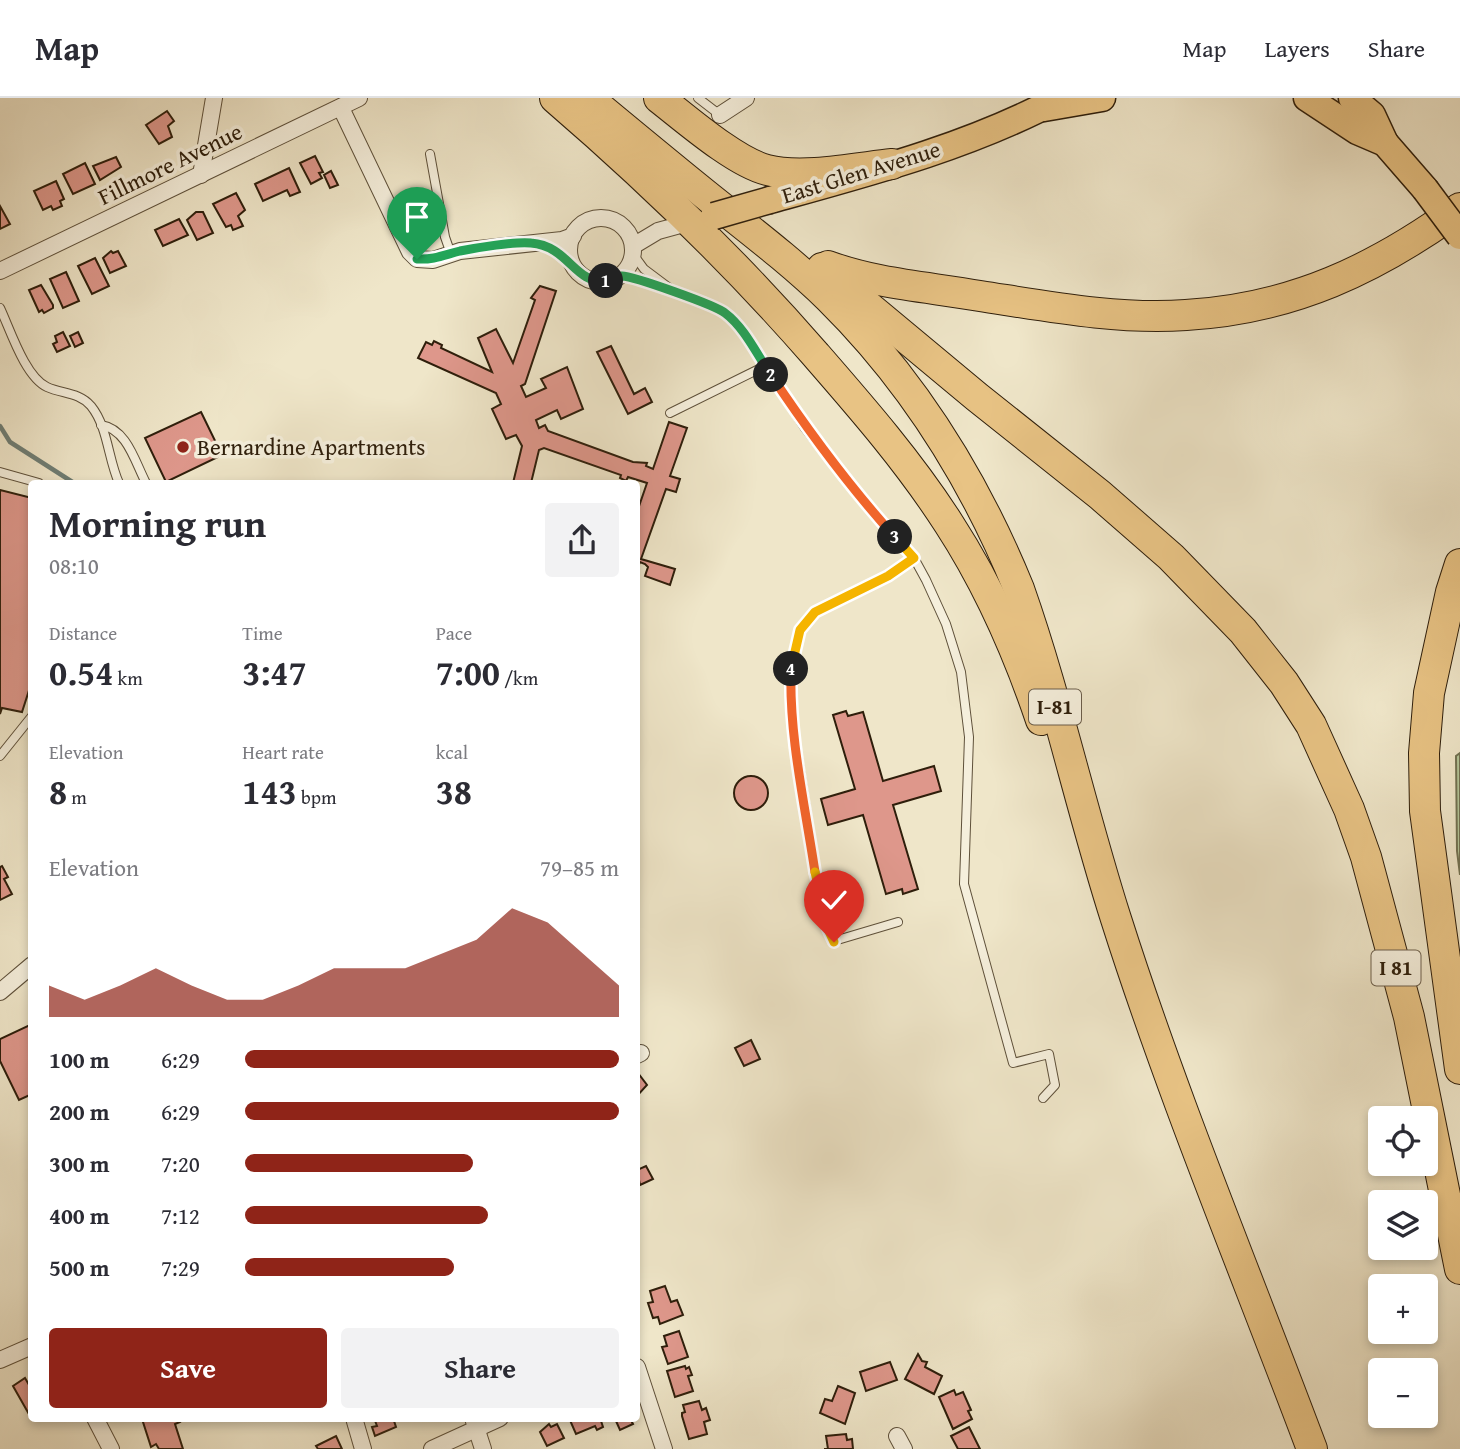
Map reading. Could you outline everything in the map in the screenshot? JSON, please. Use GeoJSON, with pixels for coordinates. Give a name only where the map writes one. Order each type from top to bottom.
{"type":"FeatureCollection","features":[{"type":"Feature","properties":{"kind":"highway"},"geometry":{"type":"LineString","coordinates":[[555,98],[635,167],[703,219],[755,287],[858,404],[927,491],[970,559],[1009,639],[1038,712],[1125,987],[1160,1078],[1209,1180]]}},
{"type":"Feature","properties":{"kind":"highway","name":"I-81"},"geometry":{"type":"LineString","coordinates":[[588,98],[829,298],[894,372],[930,419],[958,465],[1003,549],[1019,589],[1115,918],[1209,1180],[1312,1449]]}},
{"type":"Feature","properties":{"kind":"highway"},"geometry":{"type":"LineString","coordinates":[[616,98],[806,255],[830,267],[885,281],[1060,308],[1186,316],[1248,306],[1315,290],[1352,275],[1397,250],[1460,208]]}},
{"type":"Feature","properties":{"kind":"highway"},"geometry":{"type":"LineString","coordinates":[[659,98],[748,163],[768,171],[812,172],[892,164]]}},
{"type":"Feature","properties":{"kind":"highway","name":"I 81"},"geometry":{"type":"LineString","coordinates":[[806,255],[1153,541],[1243,631],[1284,683],[1311,725],[1349,809],[1366,857],[1409,1017],[1460,1269]]}},
{"type":"Feature","properties":{"kind":"highway"},"geometry":{"type":"LineString","coordinates":[[1460,564],[1451,592],[1429,693],[1424,753],[1425,811],[1460,1069]]}},
{"type":"Feature","properties":{"kind":"main road","name":"East Glen Avenue"},"geometry":{"type":"LineString","coordinates":[[703,219],[892,164],[1000,126],[1049,104],[1102,98]]}},
{"type":"Feature","properties":{"kind":"main road"},"geometry":{"type":"LineString","coordinates":[[1307,98],[1357,131],[1385,143]]}},
{"type":"Feature","properties":{"kind":"main road"},"geometry":{"type":"LineString","coordinates":[[1352,98],[1372,115],[1385,143],[1460,236]]}},
{"type":"Feature","properties":{"kind":"street"},"geometry":{"type":"LineString","coordinates":[[201,175],[214,98]]}},
{"type":"Feature","properties":{"kind":"street","name":"Fillmore Avenue"},"geometry":{"type":"LineString","coordinates":[[0,271],[359,98]]}},
{"type":"Feature","properties":{"kind":"street"},"geometry":{"type":"LineString","coordinates":[[720,115],[746,98]]}},
{"type":"Feature","properties":{"kind":"street","name":"East Glen Avenue"},"geometry":{"type":"LineString","coordinates":[[341,108],[410,252],[417,259],[562,240],[573,236],[580,225],[600,218],[611,219],[626,230],[657,231],[703,219]]}},
{"type":"Feature","properties":{"kind":"street"},"geometry":{"type":"LineString","coordinates":[[626,230],[633,250]]}},
{"type":"Feature","properties":{"kind":"street","name":"East Glen Avenue"},"geometry":{"type":"LineString","coordinates":[[619,276],[630,265],[633,250],[657,231]]}},
{"type":"Feature","properties":{"kind":"street"},"geometry":{"type":"LineString","coordinates":[[571,262],[569,252],[573,236]]}},
{"type":"Feature","properties":{"kind":"street"},"geometry":{"type":"LineString","coordinates":[[531,243],[551,248],[571,262],[577,271],[594,281],[604,282],[619,276]]}},
{"type":"Feature","properties":{"kind":"street"},"geometry":{"type":"LineString","coordinates":[[0,992],[28,968]]}},
{"type":"Feature","properties":{"kind":"street"},"geometry":{"type":"LineString","coordinates":[[0,1360],[28,1348]]}},
{"type":"Feature","properties":{"kind":"street"},"geometry":{"type":"LineString","coordinates":[[640,1376],[664,1449]]}},
{"type":"Feature","properties":{"kind":"street"},"geometry":{"type":"LineString","coordinates":[[97,1422],[111,1449]]}},
{"type":"Feature","properties":{"kind":"street"},"geometry":{"type":"LineString","coordinates":[[355,1422],[363,1449]]}},
{"type":"Feature","properties":{"kind":"street"},"geometry":{"type":"LineString","coordinates":[[432,1449],[474,1423],[482,1449]]}},
{"type":"Feature","properties":{"kind":"lane"},"geometry":{"type":"LineString","coordinates":[[698,98],[720,115]]}},
{"type":"Feature","properties":{"kind":"lane"},"geometry":{"type":"LineString","coordinates":[[430,154],[445,237],[451,254]]}},
{"type":"Feature","properties":{"kind":"lane"},"geometry":{"type":"LineString","coordinates":[[633,250],[644,269],[677,293]]}},
{"type":"Feature","properties":{"kind":"lane"},"geometry":{"type":"LineString","coordinates":[[619,276],[634,278],[677,293],[725,313],[745,335],[806,428],[851,486],[914,558],[946,624],[961,672],[967,709],[970,737],[964,884],[1013,1063],[1049,1054],[1055,1085],[1043,1098]]}},
{"type":"Feature","properties":{"kind":"lane"},"geometry":{"type":"LineString","coordinates":[[0,308],[26,365],[39,382],[46,387],[79,397],[91,407],[101,425],[118,480]]}},
{"type":"Feature","properties":{"kind":"lane"},"geometry":{"type":"LineString","coordinates":[[670,413],[765,366]]}},
{"type":"Feature","properties":{"kind":"lane"},"geometry":{"type":"LineString","coordinates":[[101,425],[110,426],[123,437],[144,480]]}},
{"type":"Feature","properties":{"kind":"lane"},"geometry":{"type":"LineString","coordinates":[[0,472],[28,480]]}},
{"type":"Feature","properties":{"kind":"lane"},"geometry":{"type":"LineString","coordinates":[[898,922],[834,942],[828,929],[820,898],[795,739],[790,696],[791,664],[800,630],[815,612],[888,576],[914,558]]}},
{"type":"Feature","properties":{"kind":"lane"},"geometry":{"type":"LineString","coordinates":[[0,756],[28,721]]}},
{"type":"Feature","properties":{"kind":"green space"},"geometry":{"type":"Polygon","coordinates":[[[1460,753],[1460,875],[1457,851],[1456,756],[1460,753]]]}},
{"type":"Feature","properties":{"kind":"building"},"geometry":{"type":"Polygon","coordinates":[[[167,111],[174,121],[168,126],[172,137],[159,144],[146,125],[167,111]]]}},
{"type":"Feature","properties":{"kind":"building"},"geometry":{"type":"Polygon","coordinates":[[[315,156],[323,172],[319,173],[322,178],[311,184],[300,163],[315,156]]]}},
{"type":"Feature","properties":{"kind":"building"},"geometry":{"type":"Polygon","coordinates":[[[116,157],[121,167],[100,180],[93,166],[116,157]]]}},
{"type":"Feature","properties":{"kind":"building"},"geometry":{"type":"Polygon","coordinates":[[[85,163],[95,184],[73,194],[63,174],[85,163]]]}},
{"type":"Feature","properties":{"kind":"building"},"geometry":{"type":"Polygon","coordinates":[[[289,168],[300,192],[290,196],[287,190],[263,201],[255,184],[289,168]]]}},
{"type":"Feature","properties":{"kind":"building"},"geometry":{"type":"Polygon","coordinates":[[[331,171],[338,185],[330,188],[324,175],[331,171]]]}},
{"type":"Feature","properties":{"kind":"building"},"geometry":{"type":"Polygon","coordinates":[[[56,181],[64,199],[60,201],[62,206],[53,210],[51,206],[43,210],[34,191],[56,181]]]}},
{"type":"Feature","properties":{"kind":"building"},"geometry":{"type":"Polygon","coordinates":[[[236,193],[245,210],[238,216],[243,226],[233,230],[231,225],[226,227],[213,204],[236,193]]]}},
{"type":"Feature","properties":{"kind":"building"},"geometry":{"type":"Polygon","coordinates":[[[0,206],[10,224],[0,229],[0,206]]]}},
{"type":"Feature","properties":{"kind":"building"},"geometry":{"type":"Polygon","coordinates":[[[196,212],[203,212],[213,233],[197,240],[187,220],[196,212]]]}},
{"type":"Feature","properties":{"kind":"building"},"geometry":{"type":"Polygon","coordinates":[[[179,219],[188,235],[163,246],[155,230],[179,219]]]}},
{"type":"Feature","properties":{"kind":"building"},"geometry":{"type":"Polygon","coordinates":[[[111,251],[118,251],[126,266],[110,273],[103,258],[111,251]]]}},
{"type":"Feature","properties":{"kind":"building"},"geometry":{"type":"Polygon","coordinates":[[[95,258],[109,286],[92,294],[78,266],[95,258]]]}},
{"type":"Feature","properties":{"kind":"building"},"geometry":{"type":"Polygon","coordinates":[[[66,272],[79,301],[63,308],[50,279],[66,272]]]}},
{"type":"Feature","properties":{"kind":"building"},"geometry":{"type":"Polygon","coordinates":[[[41,285],[53,305],[53,308],[44,313],[42,310],[39,312],[29,290],[41,285]]]}},
{"type":"Feature","properties":{"kind":"building"},"geometry":{"type":"Polygon","coordinates":[[[540,286],[556,291],[525,384],[521,386],[526,397],[546,388],[541,379],[567,367],[583,409],[561,419],[557,410],[536,420],[539,428],[545,425],[548,431],[633,462],[647,463],[646,466],[653,469],[669,422],[687,428],[670,476],[680,479],[676,492],[666,489],[641,559],[675,569],[670,585],[645,576],[648,567],[640,562],[640,503],[647,483],[628,477],[624,480],[620,478],[621,475],[544,448],[539,450],[532,480],[514,480],[522,446],[516,435],[506,439],[492,409],[501,404],[496,393],[418,358],[426,342],[432,345],[434,341],[442,345],[441,348],[492,372],[478,338],[496,329],[513,363],[535,300],[531,298],[540,286]]]}},
{"type":"Feature","properties":{"kind":"building"},"geometry":{"type":"Polygon","coordinates":[[[63,332],[70,346],[57,352],[53,344],[57,342],[55,336],[63,332]]]}},
{"type":"Feature","properties":{"kind":"building"},"geometry":{"type":"Polygon","coordinates":[[[78,332],[83,343],[75,347],[70,336],[78,332]]]}},
{"type":"Feature","properties":{"kind":"building"},"geometry":{"type":"Polygon","coordinates":[[[611,346],[634,394],[645,388],[652,402],[628,414],[597,352],[611,346]]]}},
{"type":"Feature","properties":{"kind":"building","name":"Bernardine Apartments"},"geometry":{"type":"Polygon","coordinates":[[[201,412],[222,455],[165,480],[145,438],[201,412]]]}},
{"type":"Feature","properties":{"kind":"building"},"geometry":{"type":"Polygon","coordinates":[[[0,490],[28,497],[28,693],[22,712],[2,708],[0,714],[0,490]]]}},
{"type":"Feature","properties":{"kind":"building"},"geometry":{"type":"Polygon","coordinates":[[[846,711],[848,716],[863,712],[883,781],[934,766],[941,791],[893,805],[918,889],[903,894],[902,889],[886,894],[863,815],[828,825],[821,799],[855,789],[833,715],[846,711]]]}},
{"type":"Feature","properties":{"kind":"building"},"geometry":{"type":"Polygon","coordinates":[[[751,776],[763,781],[768,793],[763,805],[751,810],[739,805],[734,793],[739,781],[751,776]]]}},
{"type":"Feature","properties":{"kind":"building"},"geometry":{"type":"Polygon","coordinates":[[[2,866],[8,877],[4,879],[12,894],[0,900],[0,867],[2,866]]]}},
{"type":"Feature","properties":{"kind":"building"},"geometry":{"type":"Polygon","coordinates":[[[28,1026],[28,1096],[19,1100],[0,1061],[0,1039],[28,1026]]]}},
{"type":"Feature","properties":{"kind":"building"},"geometry":{"type":"Polygon","coordinates":[[[751,1040],[760,1059],[744,1066],[735,1048],[751,1040]]]}},
{"type":"Feature","properties":{"kind":"building"},"geometry":{"type":"Polygon","coordinates":[[[640,1076],[647,1085],[640,1093],[640,1076]]]}},
{"type":"Feature","properties":{"kind":"building"},"geometry":{"type":"Polygon","coordinates":[[[646,1166],[653,1179],[640,1185],[640,1169],[646,1166]]]}},
{"type":"Feature","properties":{"kind":"building"},"geometry":{"type":"Polygon","coordinates":[[[665,1286],[671,1302],[677,1300],[683,1315],[660,1324],[658,1317],[653,1318],[648,1303],[653,1302],[650,1291],[665,1286]]]}},
{"type":"Feature","properties":{"kind":"building"},"geometry":{"type":"Polygon","coordinates":[[[679,1331],[688,1357],[668,1364],[662,1347],[667,1346],[664,1336],[679,1331]]]}},
{"type":"Feature","properties":{"kind":"building"},"geometry":{"type":"Polygon","coordinates":[[[918,1354],[922,1361],[927,1362],[925,1367],[942,1376],[934,1394],[905,1379],[918,1354]]]}},
{"type":"Feature","properties":{"kind":"building"},"geometry":{"type":"Polygon","coordinates":[[[890,1362],[897,1380],[866,1391],[860,1372],[890,1362]]]}},
{"type":"Feature","properties":{"kind":"building"},"geometry":{"type":"Polygon","coordinates":[[[685,1366],[686,1369],[689,1367],[692,1375],[688,1376],[693,1391],[675,1397],[667,1371],[685,1366]]]}},
{"type":"Feature","properties":{"kind":"building"},"geometry":{"type":"Polygon","coordinates":[[[25,1378],[28,1383],[28,1412],[13,1386],[25,1378]]]}},
{"type":"Feature","properties":{"kind":"building"},"geometry":{"type":"Polygon","coordinates":[[[838,1386],[855,1393],[845,1424],[820,1413],[825,1399],[832,1401],[838,1386]]]}},
{"type":"Feature","properties":{"kind":"building"},"geometry":{"type":"Polygon","coordinates":[[[954,1390],[956,1395],[963,1392],[972,1419],[953,1429],[939,1397],[954,1390]]]}},
{"type":"Feature","properties":{"kind":"building"},"geometry":{"type":"Polygon","coordinates":[[[699,1401],[702,1410],[706,1408],[710,1420],[704,1422],[707,1434],[689,1439],[682,1416],[685,1412],[683,1405],[699,1401]]]}},
{"type":"Feature","properties":{"kind":"building"},"geometry":{"type":"Polygon","coordinates":[[[143,1422],[180,1422],[175,1424],[183,1449],[159,1449],[156,1444],[151,1447],[143,1422]]]}},
{"type":"Feature","properties":{"kind":"building"},"geometry":{"type":"Polygon","coordinates":[[[376,1422],[394,1422],[396,1427],[375,1436],[372,1427],[377,1426],[376,1422]]]}},
{"type":"Feature","properties":{"kind":"building"},"geometry":{"type":"Polygon","coordinates":[[[571,1422],[601,1422],[603,1427],[597,1430],[595,1426],[576,1434],[571,1422]]]}},
{"type":"Feature","properties":{"kind":"building"},"geometry":{"type":"Polygon","coordinates":[[[616,1422],[632,1422],[633,1424],[620,1430],[616,1422]]]}},
{"type":"Feature","properties":{"kind":"building"},"geometry":{"type":"Polygon","coordinates":[[[549,1424],[551,1427],[557,1424],[564,1438],[547,1446],[540,1432],[549,1424]]]}},
{"type":"Feature","properties":{"kind":"building"},"geometry":{"type":"Polygon","coordinates":[[[969,1427],[980,1449],[958,1449],[951,1436],[969,1427]]]}},
{"type":"Feature","properties":{"kind":"building"},"geometry":{"type":"Polygon","coordinates":[[[846,1434],[847,1440],[852,1439],[853,1449],[828,1449],[826,1436],[846,1434]]]}},
{"type":"Feature","properties":{"kind":"building"},"geometry":{"type":"Polygon","coordinates":[[[336,1436],[342,1449],[318,1449],[316,1446],[336,1436]]]}},
{"type":"Feature","properties":{"kind":"waterway"},"geometry":{"type":"LineString","coordinates":[[0,426],[10,442],[69,480]]}},
{"type":"Feature","properties":{"kind":"place","name":"Bernardine Apartments"},"geometry":{"type":"Point","coordinates":[183,447]}},
{"type":"Feature","properties":{"kind":"route"},"geometry":{"type":"LineString","coordinates":[[417,259],[432,260],[460,251],[531,243],[551,248],[571,262],[584,277],[594,281],[604,282],[619,276],[634,278],[687,295],[725,313],[745,335],[806,428],[858,496],[914,558],[888,576],[815,612],[800,630],[791,664],[790,696],[795,739],[820,898],[834,942]]}}]}
